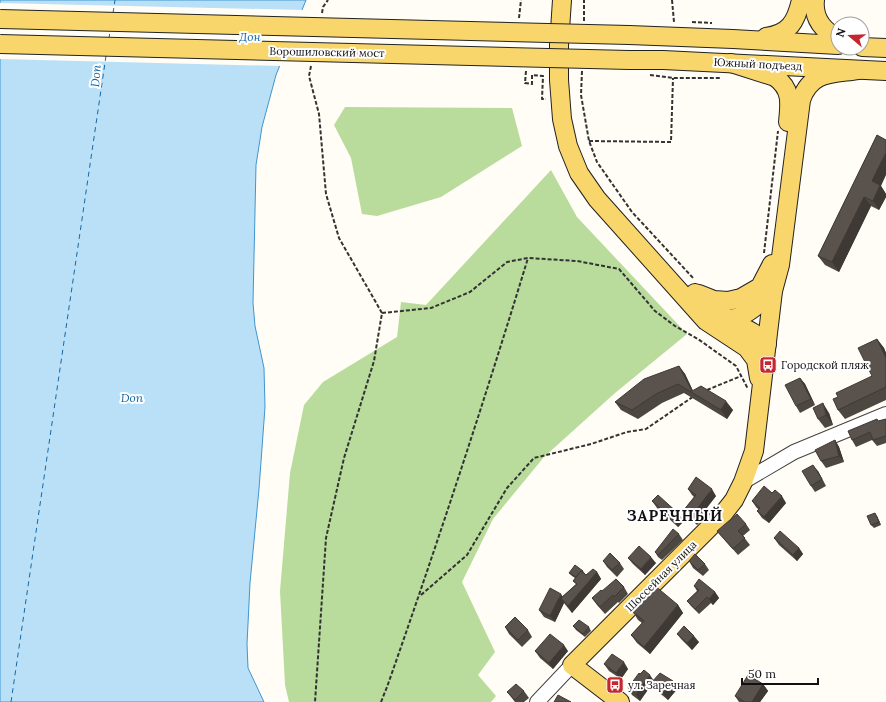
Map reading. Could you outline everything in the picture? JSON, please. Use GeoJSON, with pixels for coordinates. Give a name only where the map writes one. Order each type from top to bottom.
{"type":"FeatureCollection","features":[{"type":"Feature","properties":{"kind":"main road"},"geometry":{"type":"LineString","coordinates":[[562,0],[559,45],[562,119],[568,146],[579,173],[597,199],[706,321],[747,348],[756,360],[755,390]]}},
{"type":"Feature","properties":{"kind":"main road"},"geometry":{"type":"LineString","coordinates":[[574,0],[570,80],[572,104],[579,142],[590,168],[606,192],[695,286],[714,300],[728,301],[741,298],[760,286],[768,260],[790,105],[786,86],[776,77],[730,63]]}},
{"type":"Feature","properties":{"kind":"main road"},"geometry":{"type":"LineString","coordinates":[[733,39],[770,37],[783,33],[791,26],[797,15],[801,0]]}},
{"type":"Feature","properties":{"kind":"main road"},"geometry":{"type":"LineString","coordinates":[[815,0],[816,15],[822,27],[830,36]]}},
{"type":"Feature","properties":{"kind":"main road"},"geometry":{"type":"LineString","coordinates":[[0,19],[629,35],[830,43]]}},
{"type":"Feature","properties":{"kind":"main road","name":"Ворошиловский мост"},"geometry":{"type":"LineString","coordinates":[[0,44],[629,60]]}},
{"type":"Feature","properties":{"kind":"main road"},"geometry":{"type":"LineString","coordinates":[[870,47],[886,48]]}},
{"type":"Feature","properties":{"kind":"main road","name":"Южный подъезд"},"geometry":{"type":"LineString","coordinates":[[629,60],[663,60],[886,71]]}},
{"type":"Feature","properties":{"kind":"main road"},"geometry":{"type":"LineString","coordinates":[[698,312],[714,318],[729,320],[755,308],[773,291],[780,265],[801,100],[804,91],[815,78],[828,74],[858,70]]}},
{"type":"Feature","properties":{"kind":"main road"},"geometry":{"type":"LineString","coordinates":[[768,260],[773,291]]}},
{"type":"Feature","properties":{"kind":"main road"},"geometry":{"type":"LineString","coordinates":[[695,286],[707,306],[729,320],[746,327],[757,334],[767,344]]}},
{"type":"Feature","properties":{"kind":"main road","name":"Шоссейная улица"},"geometry":{"type":"LineString","coordinates":[[572,665],[722,514],[734,500],[743,482],[754,451],[755,390],[767,344],[773,291]]}},
{"type":"Feature","properties":{"kind":"main road"},"geometry":{"type":"LineString","coordinates":[[572,665],[620,702]]}},
{"type":"Feature","properties":{"kind":"street"},"geometry":{"type":"LineString","coordinates":[[743,482],[794,452],[886,414]]}},
{"type":"Feature","properties":{"kind":"street","name":"Шоссейная улица"},"geometry":{"type":"LineString","coordinates":[[537,702],[572,665]]}},
{"type":"Feature","properties":{"kind":"path"},"geometry":{"type":"LineString","coordinates":[[322,14],[323,7],[328,0]]}},
{"type":"Feature","properties":{"kind":"path"},"geometry":{"type":"LineString","coordinates":[[519,20],[521,0]]}},
{"type":"Feature","properties":{"kind":"path"},"geometry":{"type":"LineString","coordinates":[[584,0],[584,24]]}},
{"type":"Feature","properties":{"kind":"path"},"geometry":{"type":"LineString","coordinates":[[672,0],[674,22]]}},
{"type":"Feature","properties":{"kind":"path"},"geometry":{"type":"LineString","coordinates":[[689,22],[719,24]]}},
{"type":"Feature","properties":{"kind":"path"},"geometry":{"type":"LineString","coordinates":[[312,60],[309,76],[319,114],[326,194],[339,238],[382,313],[374,361],[344,458],[326,538],[315,702]]}},
{"type":"Feature","properties":{"kind":"path"},"geometry":{"type":"LineString","coordinates":[[526,70],[525,83],[532,84],[532,75],[542,76],[542,99],[548,100]]}},
{"type":"Feature","properties":{"kind":"path"},"geometry":{"type":"LineString","coordinates":[[582,71],[580,95],[588,141],[597,162],[632,212],[695,286]]}},
{"type":"Feature","properties":{"kind":"path"},"geometry":{"type":"LineString","coordinates":[[644,74],[673,78],[720,78]]}},
{"type":"Feature","properties":{"kind":"path"},"geometry":{"type":"LineString","coordinates":[[588,141],[671,142],[673,78]]}},
{"type":"Feature","properties":{"kind":"path"},"geometry":{"type":"LineString","coordinates":[[768,260],[779,128]]}},
{"type":"Feature","properties":{"kind":"path"},"geometry":{"type":"LineString","coordinates":[[382,313],[431,308],[470,292],[507,262],[528,258],[577,261],[619,270],[655,311],[675,326],[698,338],[736,366],[741,376],[755,390]]}},
{"type":"Feature","properties":{"kind":"path"},"geometry":{"type":"LineString","coordinates":[[380,702],[387,687],[419,596],[478,420],[528,258]]}},
{"type":"Feature","properties":{"kind":"path"},"geometry":{"type":"LineString","coordinates":[[707,390],[741,376]]}},
{"type":"Feature","properties":{"kind":"path"},"geometry":{"type":"LineString","coordinates":[[419,596],[467,556],[507,488],[534,458],[591,444],[627,432],[646,429],[700,393]]}},
{"type":"Feature","properties":{"kind":"green space"},"geometry":{"type":"Polygon","coordinates":[[[345,107],[512,108],[522,146],[441,197],[377,216],[362,214],[351,158],[334,125],[345,107]]]}},
{"type":"Feature","properties":{"kind":"green space"},"geometry":{"type":"Polygon","coordinates":[[[551,170],[577,217],[687,334],[615,393],[544,457],[493,519],[462,582],[495,652],[478,675],[496,696],[491,702],[289,702],[285,685],[280,591],[290,473],[304,405],[323,382],[397,337],[401,302],[426,305],[551,170]]]}},
{"type":"Feature","properties":{"kind":"water","name":"Don"},"geometry":{"type":"Polygon","coordinates":[[[0,0],[306,0],[276,75],[262,127],[256,165],[253,303],[255,326],[264,368],[265,407],[250,583],[247,644],[248,668],[264,702],[0,702],[0,0]]]}},
{"type":"Feature","properties":{"kind":"pier","name":"Дон"},"geometry":{"type":"Polygon","coordinates":[[[0,3],[304,10],[281,66],[0,59],[0,3]]]}},
{"type":"Feature","properties":{"kind":"building"},"geometry":{"type":"Polygon","coordinates":[[[877,135],[886,140],[886,152],[872,181],[880,185],[873,201],[864,197],[832,262],[818,256],[877,135]]]}},
{"type":"Feature","properties":{"kind":"building"},"geometry":{"type":"Polygon","coordinates":[[[877,339],[886,358],[886,387],[838,410],[833,399],[838,397],[836,393],[872,376],[858,348],[877,339]]]}},
{"type":"Feature","properties":{"kind":"building"},"geometry":{"type":"Polygon","coordinates":[[[679,366],[692,391],[701,386],[726,401],[721,410],[678,384],[656,394],[632,410],[615,402],[644,379],[679,366]]]}},
{"type":"Feature","properties":{"kind":"building"},"geometry":{"type":"Polygon","coordinates":[[[800,378],[811,399],[796,406],[785,385],[800,378]]]}},
{"type":"Feature","properties":{"kind":"building"},"geometry":{"type":"Polygon","coordinates":[[[823,403],[826,415],[818,419],[813,408],[823,403]]]}},
{"type":"Feature","properties":{"kind":"building"},"geometry":{"type":"Polygon","coordinates":[[[877,419],[878,421],[886,419],[886,436],[873,440],[870,432],[852,440],[848,431],[877,419]]]}},
{"type":"Feature","properties":{"kind":"building"},"geometry":{"type":"Polygon","coordinates":[[[835,440],[839,456],[821,461],[815,450],[835,440]]]}},
{"type":"Feature","properties":{"kind":"building"},"geometry":{"type":"Polygon","coordinates":[[[813,465],[822,479],[811,486],[802,471],[813,465]]]}},
{"type":"Feature","properties":{"kind":"building"},"geometry":{"type":"Polygon","coordinates":[[[696,477],[712,489],[697,509],[700,511],[693,519],[683,511],[696,495],[688,489],[696,477]]]}},
{"type":"Feature","properties":{"kind":"building"},"geometry":{"type":"Polygon","coordinates":[[[764,486],[772,493],[775,490],[782,496],[764,517],[757,511],[760,508],[752,501],[764,486]]]}},
{"type":"Feature","properties":{"kind":"building"},"geometry":{"type":"Polygon","coordinates":[[[658,495],[679,514],[674,520],[652,501],[658,495]]]}},
{"type":"Feature","properties":{"kind":"building"},"geometry":{"type":"Polygon","coordinates":[[[875,513],[879,522],[871,525],[867,516],[875,513]]]}},
{"type":"Feature","properties":{"kind":"building"},"geometry":{"type":"Polygon","coordinates":[[[737,514],[746,524],[738,531],[745,538],[733,549],[717,531],[737,514]]]}},
{"type":"Feature","properties":{"kind":"building"},"geometry":{"type":"Polygon","coordinates":[[[673,529],[679,534],[658,555],[655,552],[673,529]]]}},
{"type":"Feature","properties":{"kind":"building"},"geometry":{"type":"Polygon","coordinates":[[[780,531],[799,548],[793,555],[774,538],[780,531]]]}},
{"type":"Feature","properties":{"kind":"building"},"geometry":{"type":"Polygon","coordinates":[[[639,546],[651,557],[641,569],[628,558],[639,546]]]}},
{"type":"Feature","properties":{"kind":"building"},"geometry":{"type":"Polygon","coordinates":[[[610,553],[620,563],[612,570],[603,561],[610,553]]]}},
{"type":"Feature","properties":{"kind":"building"},"geometry":{"type":"Polygon","coordinates":[[[695,554],[705,564],[698,570],[689,561],[695,554]]]}},
{"type":"Feature","properties":{"kind":"building"},"geometry":{"type":"Polygon","coordinates":[[[575,565],[583,571],[581,571],[576,577],[569,573],[575,565]]]}},
{"type":"Feature","properties":{"kind":"building"},"geometry":{"type":"Polygon","coordinates":[[[593,569],[597,572],[568,606],[561,598],[577,584],[573,581],[581,571],[586,575],[593,569]]]}},
{"type":"Feature","properties":{"kind":"building"},"geometry":{"type":"Polygon","coordinates":[[[616,579],[624,587],[614,597],[613,595],[600,607],[592,598],[616,579]]]}},
{"type":"Feature","properties":{"kind":"building"},"geometry":{"type":"Polygon","coordinates":[[[699,579],[715,592],[709,599],[707,597],[695,609],[687,601],[699,590],[694,586],[699,579]]]}},
{"type":"Feature","properties":{"kind":"building"},"geometry":{"type":"Polygon","coordinates":[[[654,585],[678,605],[644,647],[631,635],[644,621],[633,612],[645,598],[643,596],[654,585]]]}},
{"type":"Feature","properties":{"kind":"building"},"geometry":{"type":"Polygon","coordinates":[[[550,588],[561,594],[550,616],[539,610],[550,588]]]}},
{"type":"Feature","properties":{"kind":"building"},"geometry":{"type":"Polygon","coordinates":[[[515,617],[528,630],[518,640],[505,627],[515,617]]]}},
{"type":"Feature","properties":{"kind":"building"},"geometry":{"type":"Polygon","coordinates":[[[579,620],[589,627],[583,634],[573,626],[579,620]]]}},
{"type":"Feature","properties":{"kind":"building"},"geometry":{"type":"Polygon","coordinates":[[[684,626],[694,636],[687,643],[677,634],[684,626]]]}},
{"type":"Feature","properties":{"kind":"building"},"geometry":{"type":"Polygon","coordinates":[[[550,634],[564,645],[549,663],[535,651],[550,634]]]}},
{"type":"Feature","properties":{"kind":"building"},"geometry":{"type":"Polygon","coordinates":[[[612,654],[624,662],[616,673],[604,664],[612,654]]]}},
{"type":"Feature","properties":{"kind":"building"},"geometry":{"type":"Polygon","coordinates":[[[644,670],[650,675],[636,694],[628,688],[639,673],[640,674],[644,670]]]}},
{"type":"Feature","properties":{"kind":"building"},"geometry":{"type":"Polygon","coordinates":[[[660,673],[673,681],[663,693],[651,683],[660,673]]]}},
{"type":"Feature","properties":{"kind":"building"},"geometry":{"type":"Polygon","coordinates":[[[748,675],[763,684],[752,702],[745,702],[735,696],[748,675]]]}},
{"type":"Feature","properties":{"kind":"building"},"geometry":{"type":"Polygon","coordinates":[[[516,684],[524,691],[515,700],[507,692],[516,684]]]}},
{"type":"Feature","properties":{"kind":"building"},"geometry":{"type":"Polygon","coordinates":[[[558,695],[571,702],[554,702],[558,695]]]}},
{"type":"Feature","properties":{"kind":"ferry route"},"geometry":{"type":"LineString","coordinates":[[113,13],[115,0]]}},
{"type":"Feature","properties":{"kind":"ferry route"},"geometry":{"type":"LineString","coordinates":[[109,39],[110,30]]}},
{"type":"Feature","properties":{"kind":"ferry route"},"geometry":{"type":"LineString","coordinates":[[11,702],[106,56]]}},
{"type":"Feature","properties":{"kind":"place","name":"Городской пляж"},"geometry":{"type":"Point","coordinates":[768,365]}},
{"type":"Feature","properties":{"kind":"place","name":"ул. Заречная"},"geometry":{"type":"Point","coordinates":[615,685]}},
{"type":"Feature","properties":{"kind":"district","name":"ЗАРЕЧНЫЙ"},"geometry":{"type":"Point","coordinates":[675,516]}}]}
